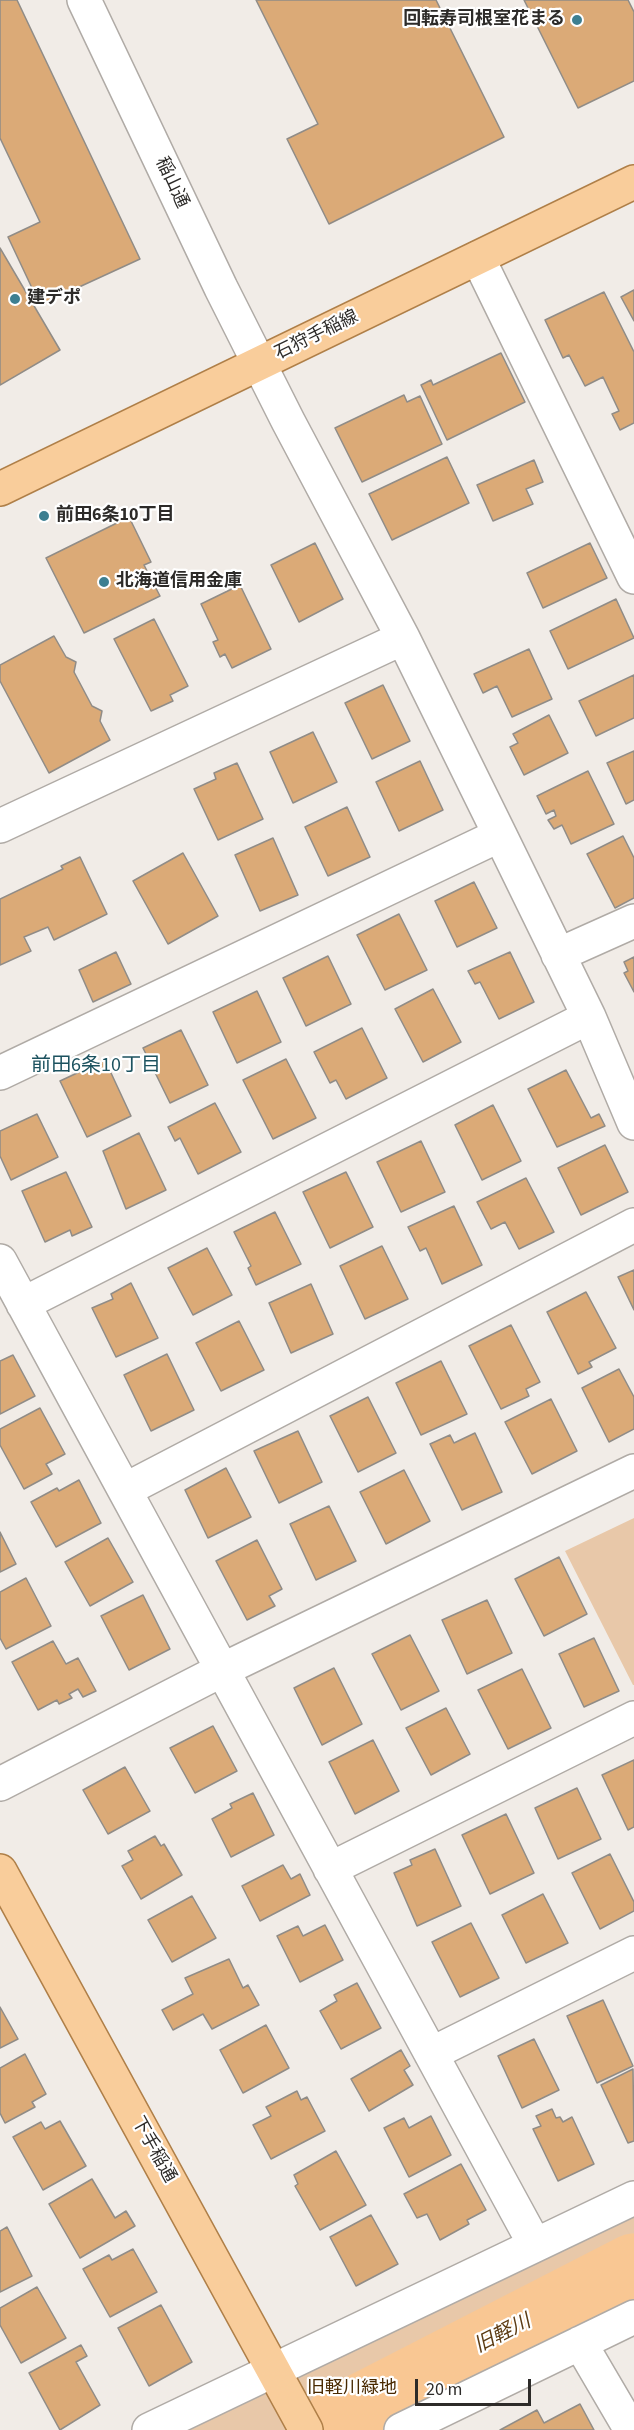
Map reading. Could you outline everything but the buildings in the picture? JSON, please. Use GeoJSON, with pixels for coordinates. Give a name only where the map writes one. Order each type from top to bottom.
{"type":"FeatureCollection","features":[{"type":"Feature","properties":{"kind":"main road","name":"石狩手稲線"},"geometry":{"type":"LineString","coordinates":[[0,489],[634,182]]}},
{"type":"Feature","properties":{"kind":"main road","name":"下手稲通"},"geometry":{"type":"LineString","coordinates":[[0,1870],[306,2430]]}},
{"type":"Feature","properties":{"kind":"street","name":"稲山通"},"geometry":{"type":"LineString","coordinates":[[84,0],[221,288],[403,638],[500,835],[589,1017],[634,1123]]}},
{"type":"Feature","properties":{"kind":"street"},"geometry":{"type":"LineString","coordinates":[[478,258],[634,577]]}},
{"type":"Feature","properties":{"kind":"street"},"geometry":{"type":"LineString","coordinates":[[0,826],[403,638]]}},
{"type":"Feature","properties":{"kind":"street"},"geometry":{"type":"LineString","coordinates":[[0,1073],[500,835]]}},
{"type":"Feature","properties":{"kind":"street"},"geometry":{"type":"LineString","coordinates":[[558,955],[634,921]]}},
{"type":"Feature","properties":{"kind":"street"},"geometry":{"type":"LineString","coordinates":[[23,1304],[589,1017]]}},
{"type":"Feature","properties":{"kind":"street"},"geometry":{"type":"LineString","coordinates":[[125,1490],[634,1225]]}},
{"type":"Feature","properties":{"kind":"street"},"geometry":{"type":"LineString","coordinates":[[0,1261],[535,2245]]}},
{"type":"Feature","properties":{"kind":"street"},"geometry":{"type":"LineString","coordinates":[[0,1784],[222,1670],[634,1471]]}},
{"type":"Feature","properties":{"kind":"street"},"geometry":{"type":"LineString","coordinates":[[330,1869],[634,1718]]}},
{"type":"Feature","properties":{"kind":"street"},"geometry":{"type":"LineString","coordinates":[[431,2054],[634,1953]]}},
{"type":"Feature","properties":{"kind":"street"},"geometry":{"type":"LineString","coordinates":[[149,2430],[634,2198]]}},
{"type":"Feature","properties":{"kind":"street"},"geometry":{"type":"LineString","coordinates":[[401,2430],[634,2317]]}},
{"type":"Feature","properties":{"kind":"street"},"geometry":{"type":"LineString","coordinates":[[580,2343],[631,2430]]}},
{"type":"Feature","properties":{"kind":"green space"},"geometry":{"type":"Polygon","coordinates":[[[634,1518],[634,1685],[633,1685],[565,1551],[634,1518]]]}},
{"type":"Feature","properties":{"kind":"green space","name":"旧軽川緑地"},"geometry":{"type":"Polygon","coordinates":[[[634,2208],[634,2293],[359,2430],[172,2430],[634,2208]]]}},
{"type":"Feature","properties":{"kind":"waterway","name":"旧軽川"},"geometry":{"type":"LineString","coordinates":[[340,2419],[634,2268]]}},
{"type":"Feature","properties":{"kind":"place","name":"回転寿司根室花まる"},"geometry":{"type":"Point","coordinates":[577,20]}},
{"type":"Feature","properties":{"kind":"place","name":"建デポ"},"geometry":{"type":"Point","coordinates":[15,299]}},
{"type":"Feature","properties":{"kind":"place","name":"前田6条10丁目"},"geometry":{"type":"Point","coordinates":[44,516]}},
{"type":"Feature","properties":{"kind":"place","name":"北海道信用金庫"},"geometry":{"type":"Point","coordinates":[104,582]}},
{"type":"Feature","properties":{"kind":"district","name":"前田6条10丁目"},"geometry":{"type":"Point","coordinates":[96,1067]}}]}
